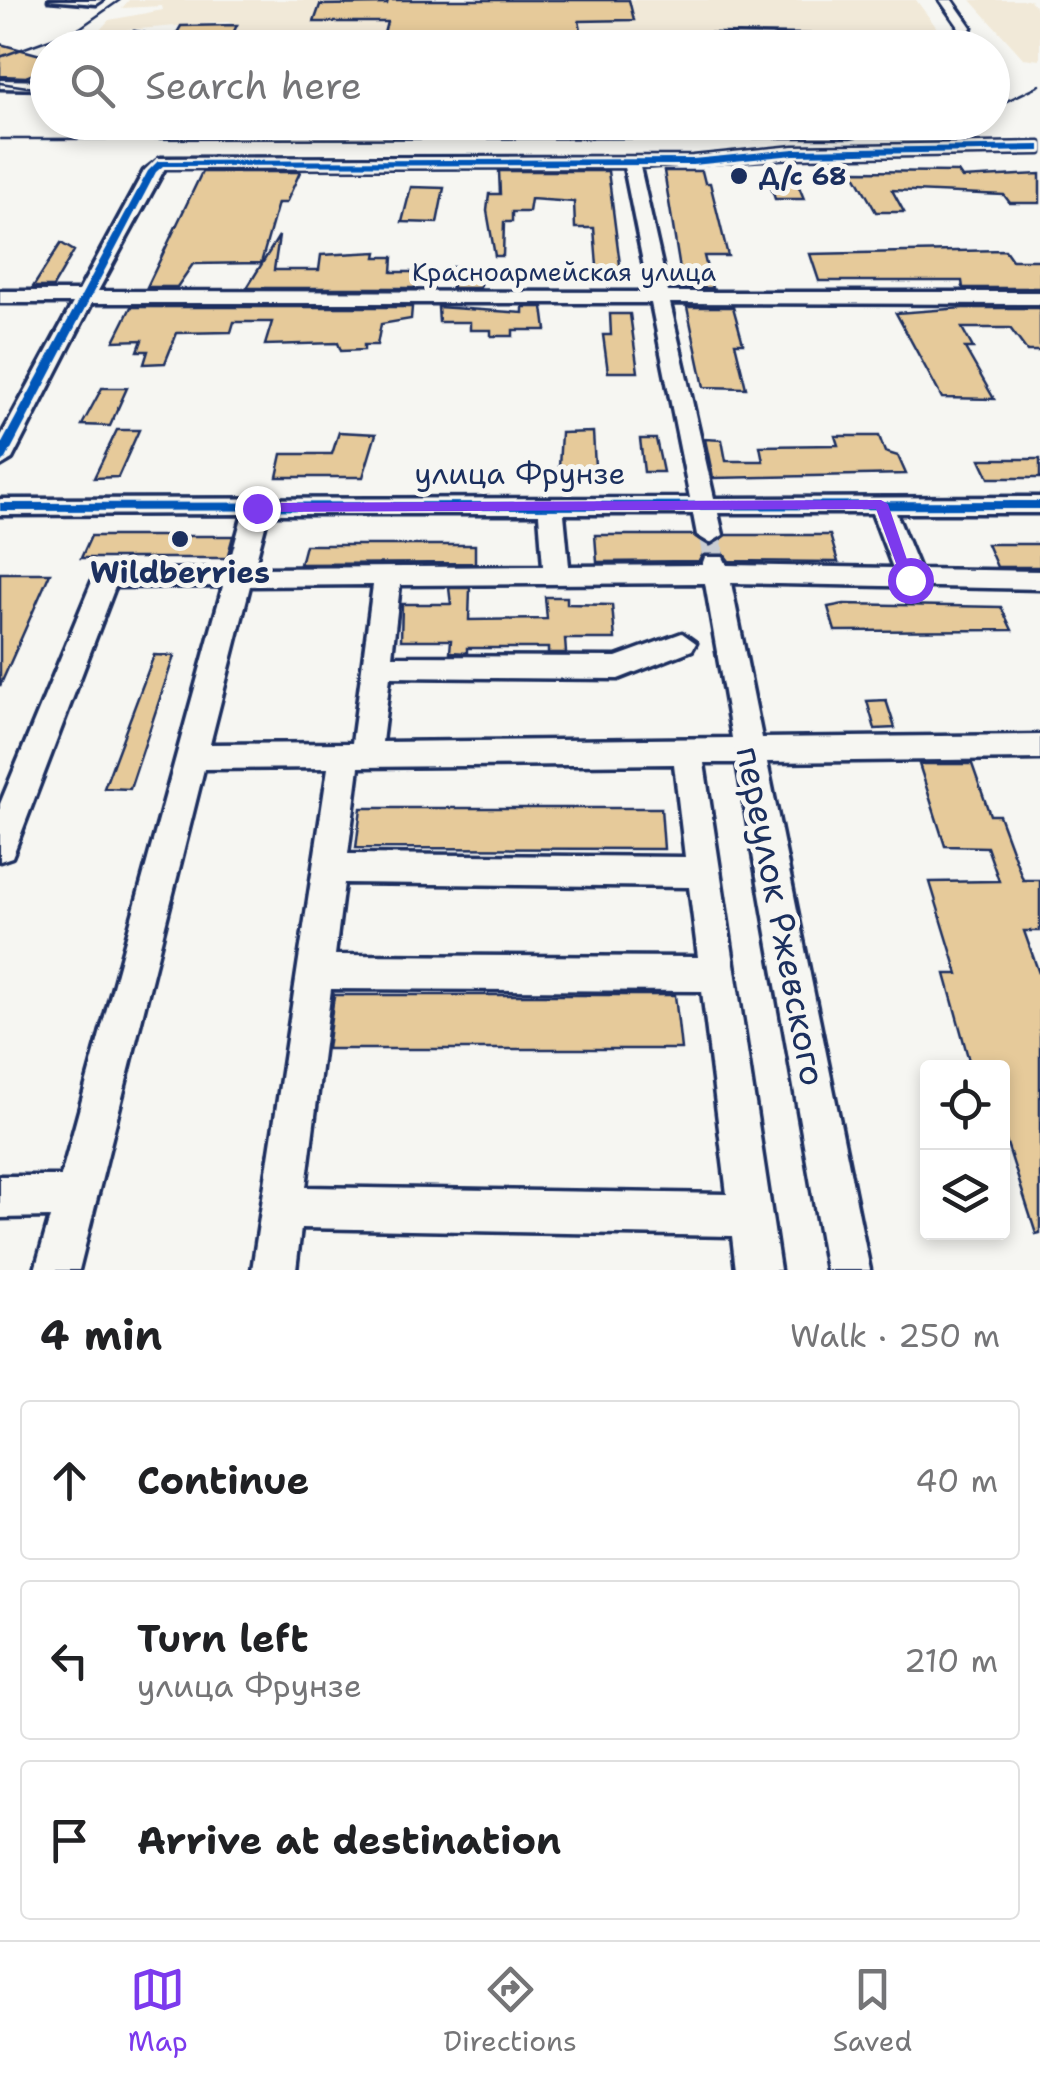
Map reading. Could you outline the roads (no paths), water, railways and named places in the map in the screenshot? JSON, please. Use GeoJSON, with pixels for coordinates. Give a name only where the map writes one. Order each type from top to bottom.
{"type":"FeatureCollection","features":[{"type":"Feature","properties":{"kind":"street"},"geometry":{"type":"LineString","coordinates":[[55,0],[96,0]]}},
{"type":"Feature","properties":{"kind":"street"},"geometry":{"type":"LineString","coordinates":[[85,12],[96,0]]}},
{"type":"Feature","properties":{"kind":"street"},"geometry":{"type":"LineString","coordinates":[[946,0],[964,30]]}},
{"type":"Feature","properties":{"kind":"street"},"geometry":{"type":"LineString","coordinates":[[18,84],[30,80]]}},
{"type":"Feature","properties":{"kind":"street"},"geometry":{"type":"LineString","coordinates":[[0,84],[30,84]]}},
{"type":"Feature","properties":{"kind":"street"},"geometry":{"type":"LineString","coordinates":[[0,458],[152,171],[161,164],[632,163],[794,152],[1040,148]]}},
{"type":"Feature","properties":{"kind":"street","name":"переулок Ржевского"},"geometry":{"type":"LineString","coordinates":[[632,163],[705,505],[848,1270]]}},
{"type":"Feature","properties":{"kind":"street","name":"Красноармейская улица"},"geometry":{"type":"LineString","coordinates":[[0,297],[1040,298]]}},
{"type":"Feature","properties":{"kind":"street"},"geometry":{"type":"LineString","coordinates":[[881,504],[910,580]]}},
{"type":"Feature","properties":{"kind":"street","name":"улица Фрунзе"},"geometry":{"type":"LineString","coordinates":[[0,507],[1040,505]]}},
{"type":"Feature","properties":{"kind":"street"},"geometry":{"type":"LineString","coordinates":[[551,506],[557,574]]}},
{"type":"Feature","properties":{"kind":"street"},"geometry":{"type":"LineString","coordinates":[[57,1270],[257,508]]}},
{"type":"Feature","properties":{"kind":"street"},"geometry":{"type":"LineString","coordinates":[[4,828],[105,578],[557,574],[714,557],[910,580],[1040,580]]}},
{"type":"Feature","properties":{"kind":"street"},"geometry":{"type":"LineString","coordinates":[[274,1270],[329,868],[376,666],[388,574]]}},
{"type":"Feature","properties":{"kind":"street"},"geometry":{"type":"LineString","coordinates":[[376,666],[618,668],[682,643]]}},
{"type":"Feature","properties":{"kind":"street"},"geometry":{"type":"LineString","coordinates":[[192,757],[1040,747]]}},
{"type":"Feature","properties":{"kind":"street"},"geometry":{"type":"LineString","coordinates":[[687,750],[758,1270]]}},
{"type":"Feature","properties":{"kind":"street"},"geometry":{"type":"LineString","coordinates":[[329,868],[704,872]]}},
{"type":"Feature","properties":{"kind":"street"},"geometry":{"type":"LineString","coordinates":[[315,972],[718,974]]}},
{"type":"Feature","properties":{"kind":"street"},"geometry":{"type":"LineString","coordinates":[[0,1197],[76,1196]]}},
{"type":"Feature","properties":{"kind":"street"},"geometry":{"type":"LineString","coordinates":[[283,1207],[750,1215]]}},
{"type":"Feature","properties":{"kind":"tunnel"},"geometry":{"type":"LineString","coordinates":[[710,535],[714,563]]}},
{"type":"Feature","properties":{"kind":"railway"},"geometry":{"type":"LineString","coordinates":[[74,30],[120,0]]}},
{"type":"Feature","properties":{"kind":"railway"},"geometry":{"type":"LineString","coordinates":[[0,57],[30,46]]}},
{"type":"Feature","properties":{"kind":"railway"},"geometry":{"type":"LineString","coordinates":[[0,83],[30,87]]}},
{"type":"Feature","properties":{"kind":"railway"},"geometry":{"type":"LineString","coordinates":[[1010,99],[1040,85]]}},
{"type":"Feature","properties":{"kind":"railway"},"geometry":{"type":"LineString","coordinates":[[0,139],[30,139]]}},
{"type":"Feature","properties":{"kind":"place","name":"Д/с 68"},"geometry":{"type":"Point","coordinates":[739,176]}},
{"type":"Feature","properties":{"kind":"place","name":"Wildberries"},"geometry":{"type":"Point","coordinates":[180,539]}}]}
